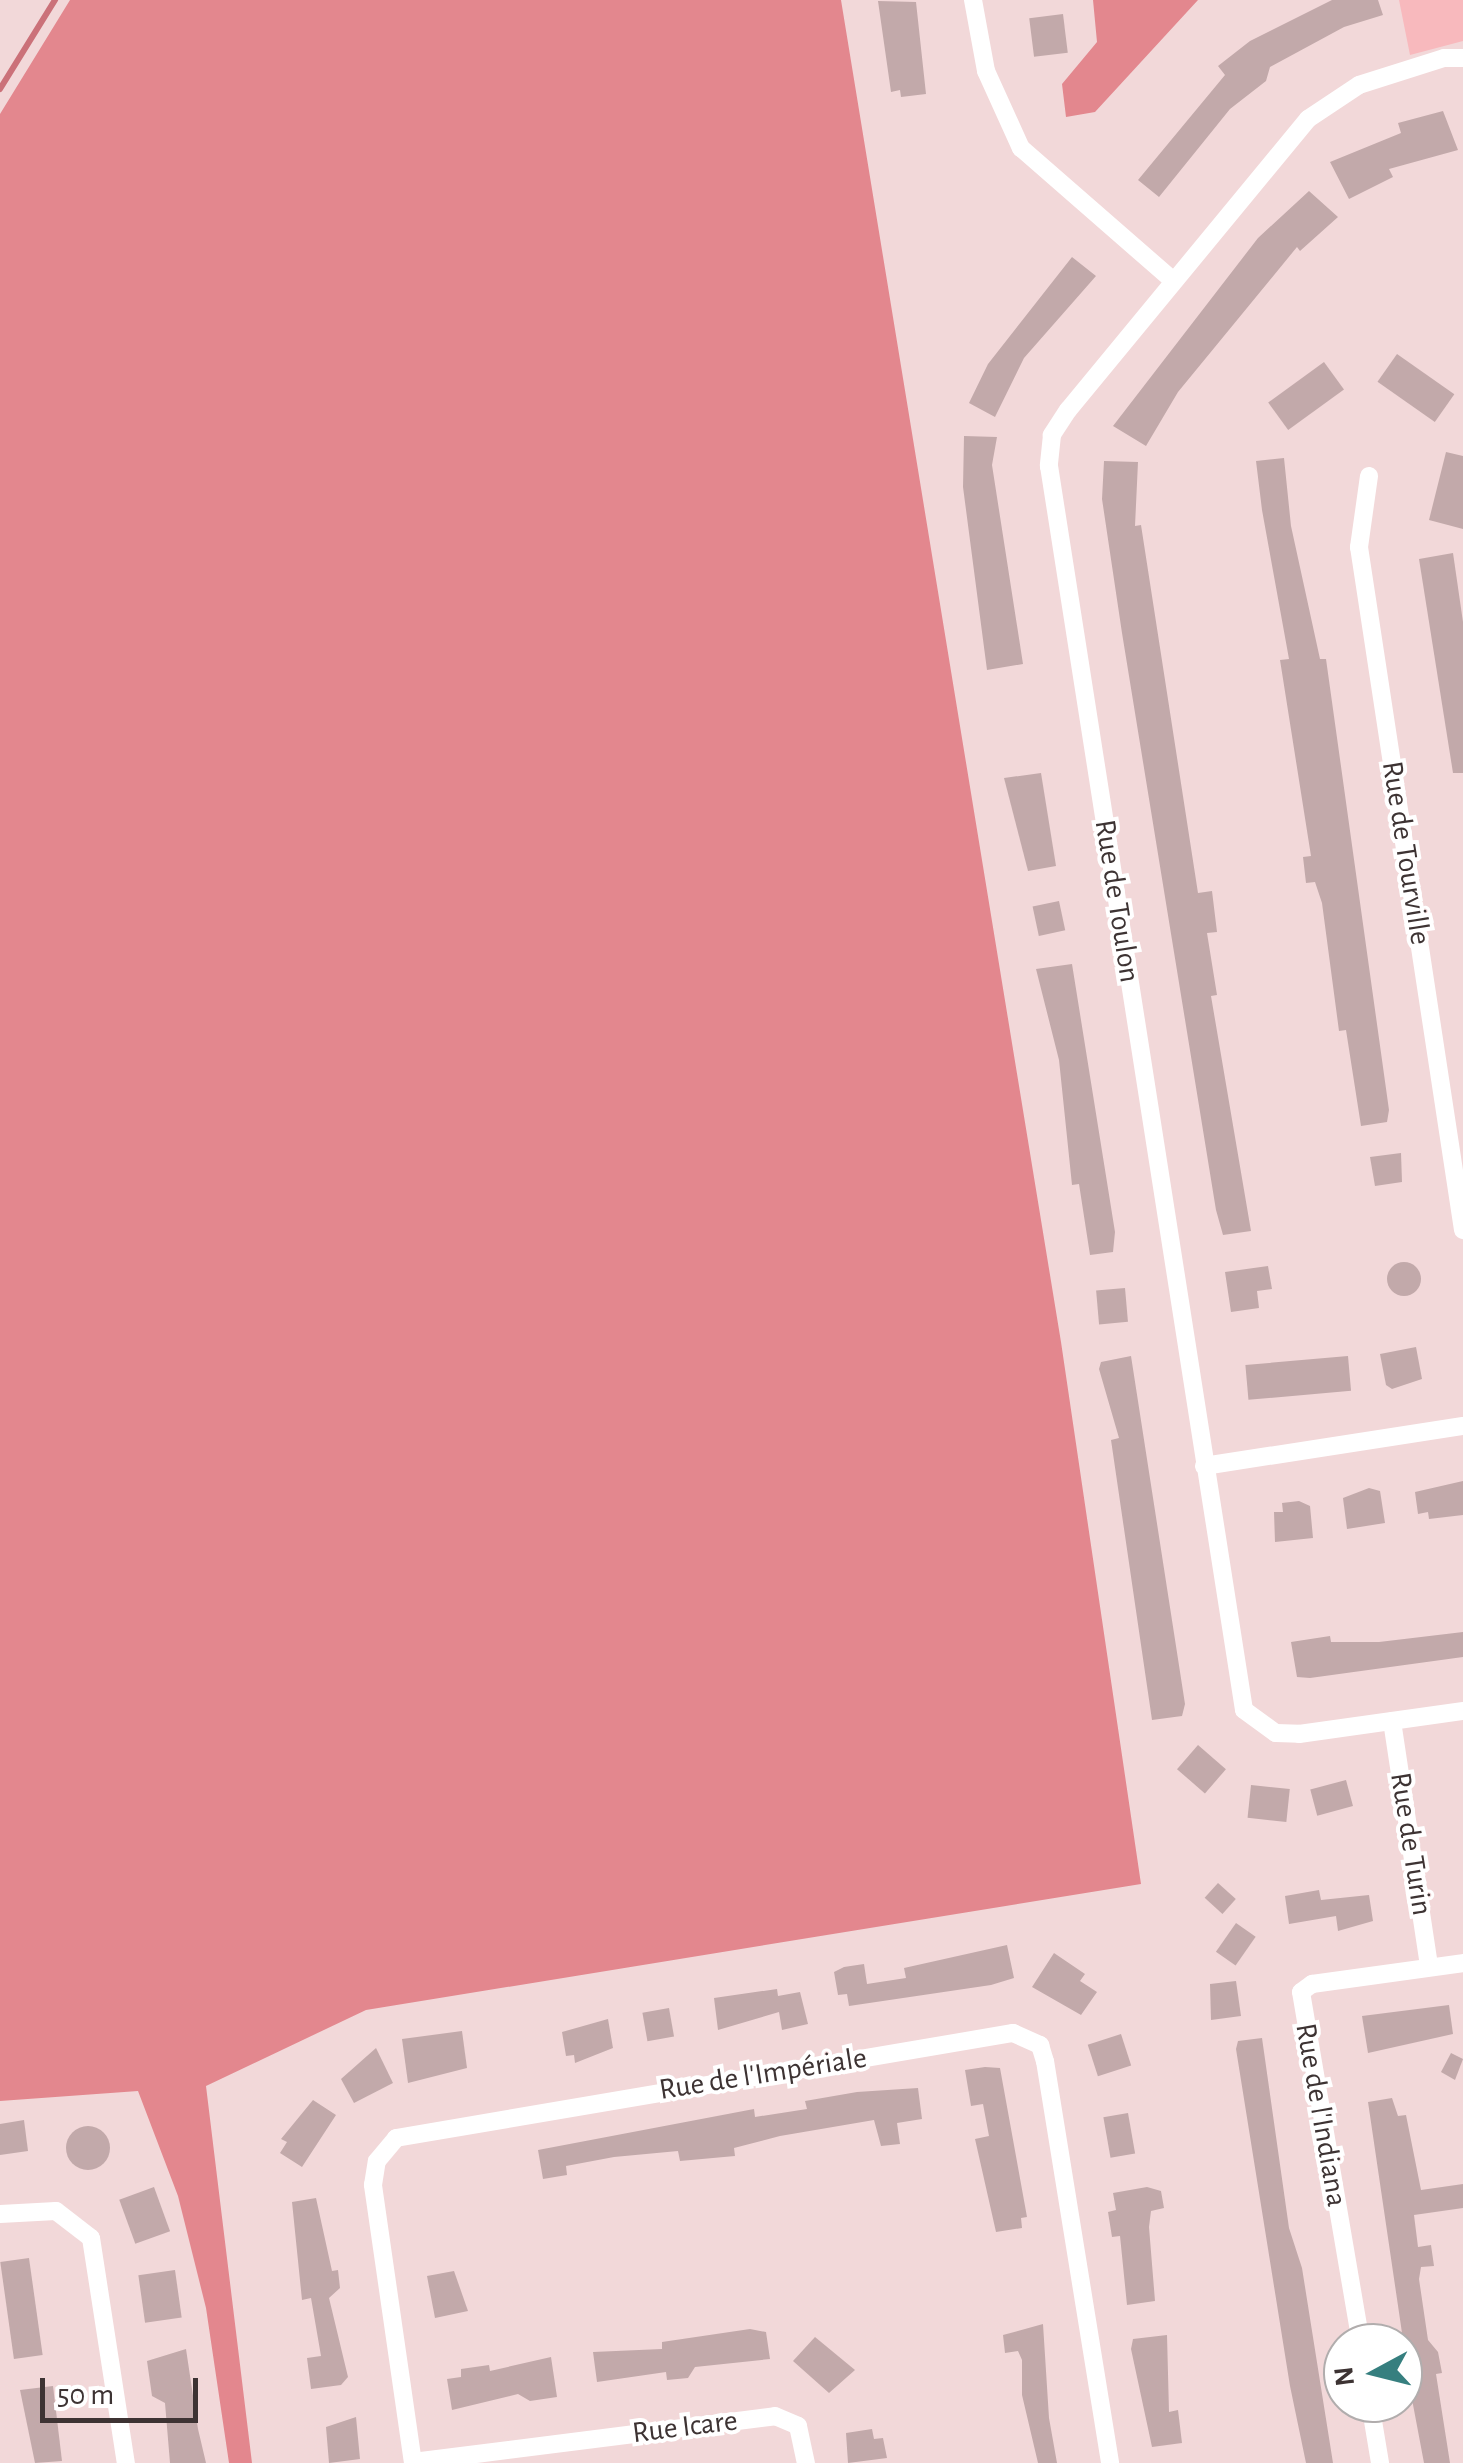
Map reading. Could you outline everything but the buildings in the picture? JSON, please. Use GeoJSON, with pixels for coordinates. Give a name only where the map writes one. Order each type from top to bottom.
{"type":"FeatureCollection","features":[{"type":"Feature","properties":{"kind":"street"},"geometry":{"type":"LineString","coordinates":[[972,0],[986,72],[1021,148],[1170,279]]}},
{"type":"Feature","properties":{"kind":"street","name":"Rue de Toulon"},"geometry":{"type":"LineString","coordinates":[[1463,58],[1358,85],[1308,119],[1170,279],[1068,410],[1052,435],[1049,466],[1244,1710],[1276,1733],[1463,1711]]}},
{"type":"Feature","properties":{"kind":"street","name":"Rue de Tourville"},"geometry":{"type":"LineString","coordinates":[[1369,476],[1359,547],[1463,1230]]}},
{"type":"Feature","properties":{"kind":"street"},"geometry":{"type":"LineString","coordinates":[[1204,1466],[1463,1426]]}},
{"type":"Feature","properties":{"kind":"street","name":"Rue de Turin"},"geometry":{"type":"LineString","coordinates":[[1392,1721],[1429,1968]]}},
{"type":"Feature","properties":{"kind":"street","name":"Rue de l'Indiana"},"geometry":{"type":"LineString","coordinates":[[1357,2323],[1301,1992],[1312,1984],[1463,1963]]}},
{"type":"Feature","properties":{"kind":"street","name":"Rue de l'Impériale"},"geometry":{"type":"LineString","coordinates":[[413,2463],[373,2185],[377,2161],[396,2138],[1012,2032],[1040,2046],[1046,2061],[1110,2463]]}},
{"type":"Feature","properties":{"kind":"street"},"geometry":{"type":"LineString","coordinates":[[0,2214],[56,2211],[91,2238],[126,2463]]}},
{"type":"Feature","properties":{"kind":"street","name":"Rue Icare"},"geometry":{"type":"LineString","coordinates":[[413,2463],[775,2416],[798,2426],[806,2463]]}},
{"type":"Feature","properties":{"kind":"street"},"geometry":{"type":"LineString","coordinates":[[1373,2423],[1380,2463]]}},
{"type":"Feature","properties":{"kind":"shaded area"},"geometry":{"type":"Polygon","coordinates":[[[70,0],[841,0],[1061,1342],[1141,1884],[366,2010],[206,2086],[252,2463],[229,2463],[206,2308],[178,2196],[138,2091],[0,2101],[0,114],[70,0]]]}},
{"type":"Feature","properties":{"kind":"shaded area"},"geometry":{"type":"Polygon","coordinates":[[[1093,0],[1198,0],[1095,112],[1066,117],[1062,84],[1097,42],[1093,0]]]}},
{"type":"Feature","properties":{"kind":"shaded area"},"geometry":{"type":"Polygon","coordinates":[[[1399,0],[1463,0],[1463,41],[1410,55],[1399,0]]]}},
{"type":"Feature","properties":{"kind":"waterway"},"geometry":{"type":"LineString","coordinates":[[0,89],[55,0]]}}]}
